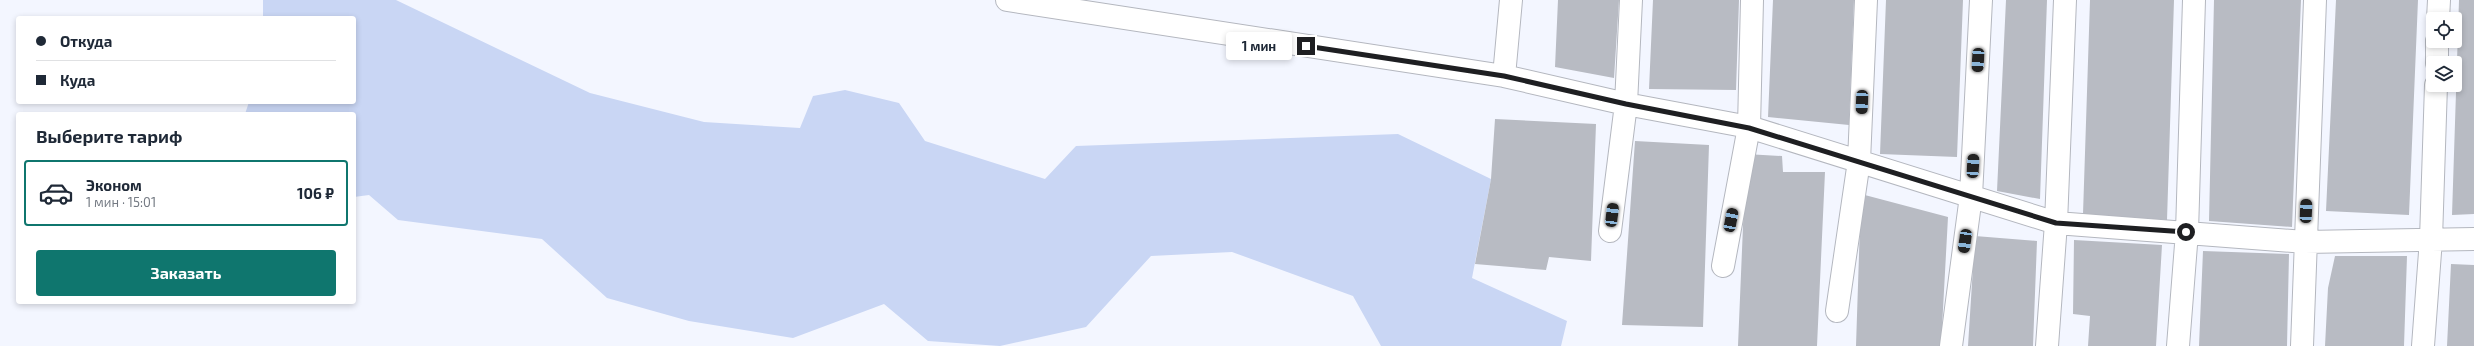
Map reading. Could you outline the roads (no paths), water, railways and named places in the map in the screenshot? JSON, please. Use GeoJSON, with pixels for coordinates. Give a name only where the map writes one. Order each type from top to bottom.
{"type":"FeatureCollection","features":[{"type":"Feature","properties":{"kind":"lane"},"geometry":{"type":"LineString","coordinates":[[1007,0],[1108,8],[1504,76],[1626,104],[1749,128],[2056,223],[2305,242],[2474,239]]}},
{"type":"Feature","properties":{"kind":"lane"},"geometry":{"type":"LineString","coordinates":[[1504,76],[1511,0]]}},
{"type":"Feature","properties":{"kind":"lane"},"geometry":{"type":"LineString","coordinates":[[1610,230],[1626,104],[1631,0]]}},
{"type":"Feature","properties":{"kind":"lane"},"geometry":{"type":"LineString","coordinates":[[1722,266],[1749,128],[1752,0]]}},
{"type":"Feature","properties":{"kind":"lane"},"geometry":{"type":"LineString","coordinates":[[1837,311],[1859,161],[1866,0]]}},
{"type":"Feature","properties":{"kind":"lane"},"geometry":{"type":"LineString","coordinates":[[1951,346],[1971,196],[1980,0]]}},
{"type":"Feature","properties":{"kind":"lane"},"geometry":{"type":"LineString","coordinates":[[2047,346],[2056,223],[2065,0]]}},
{"type":"Feature","properties":{"kind":"lane"},"geometry":{"type":"LineString","coordinates":[[2178,346],[2186,232],[2194,0]]}},
{"type":"Feature","properties":{"kind":"lane"},"geometry":{"type":"LineString","coordinates":[[2302,346],[2314,0]]}},
{"type":"Feature","properties":{"kind":"lane"},"geometry":{"type":"LineString","coordinates":[[2438,12],[2439,0]]}},
{"type":"Feature","properties":{"kind":"lane"},"geometry":{"type":"LineString","coordinates":[[2423,346],[2431,239],[2436,92]]}}]}
